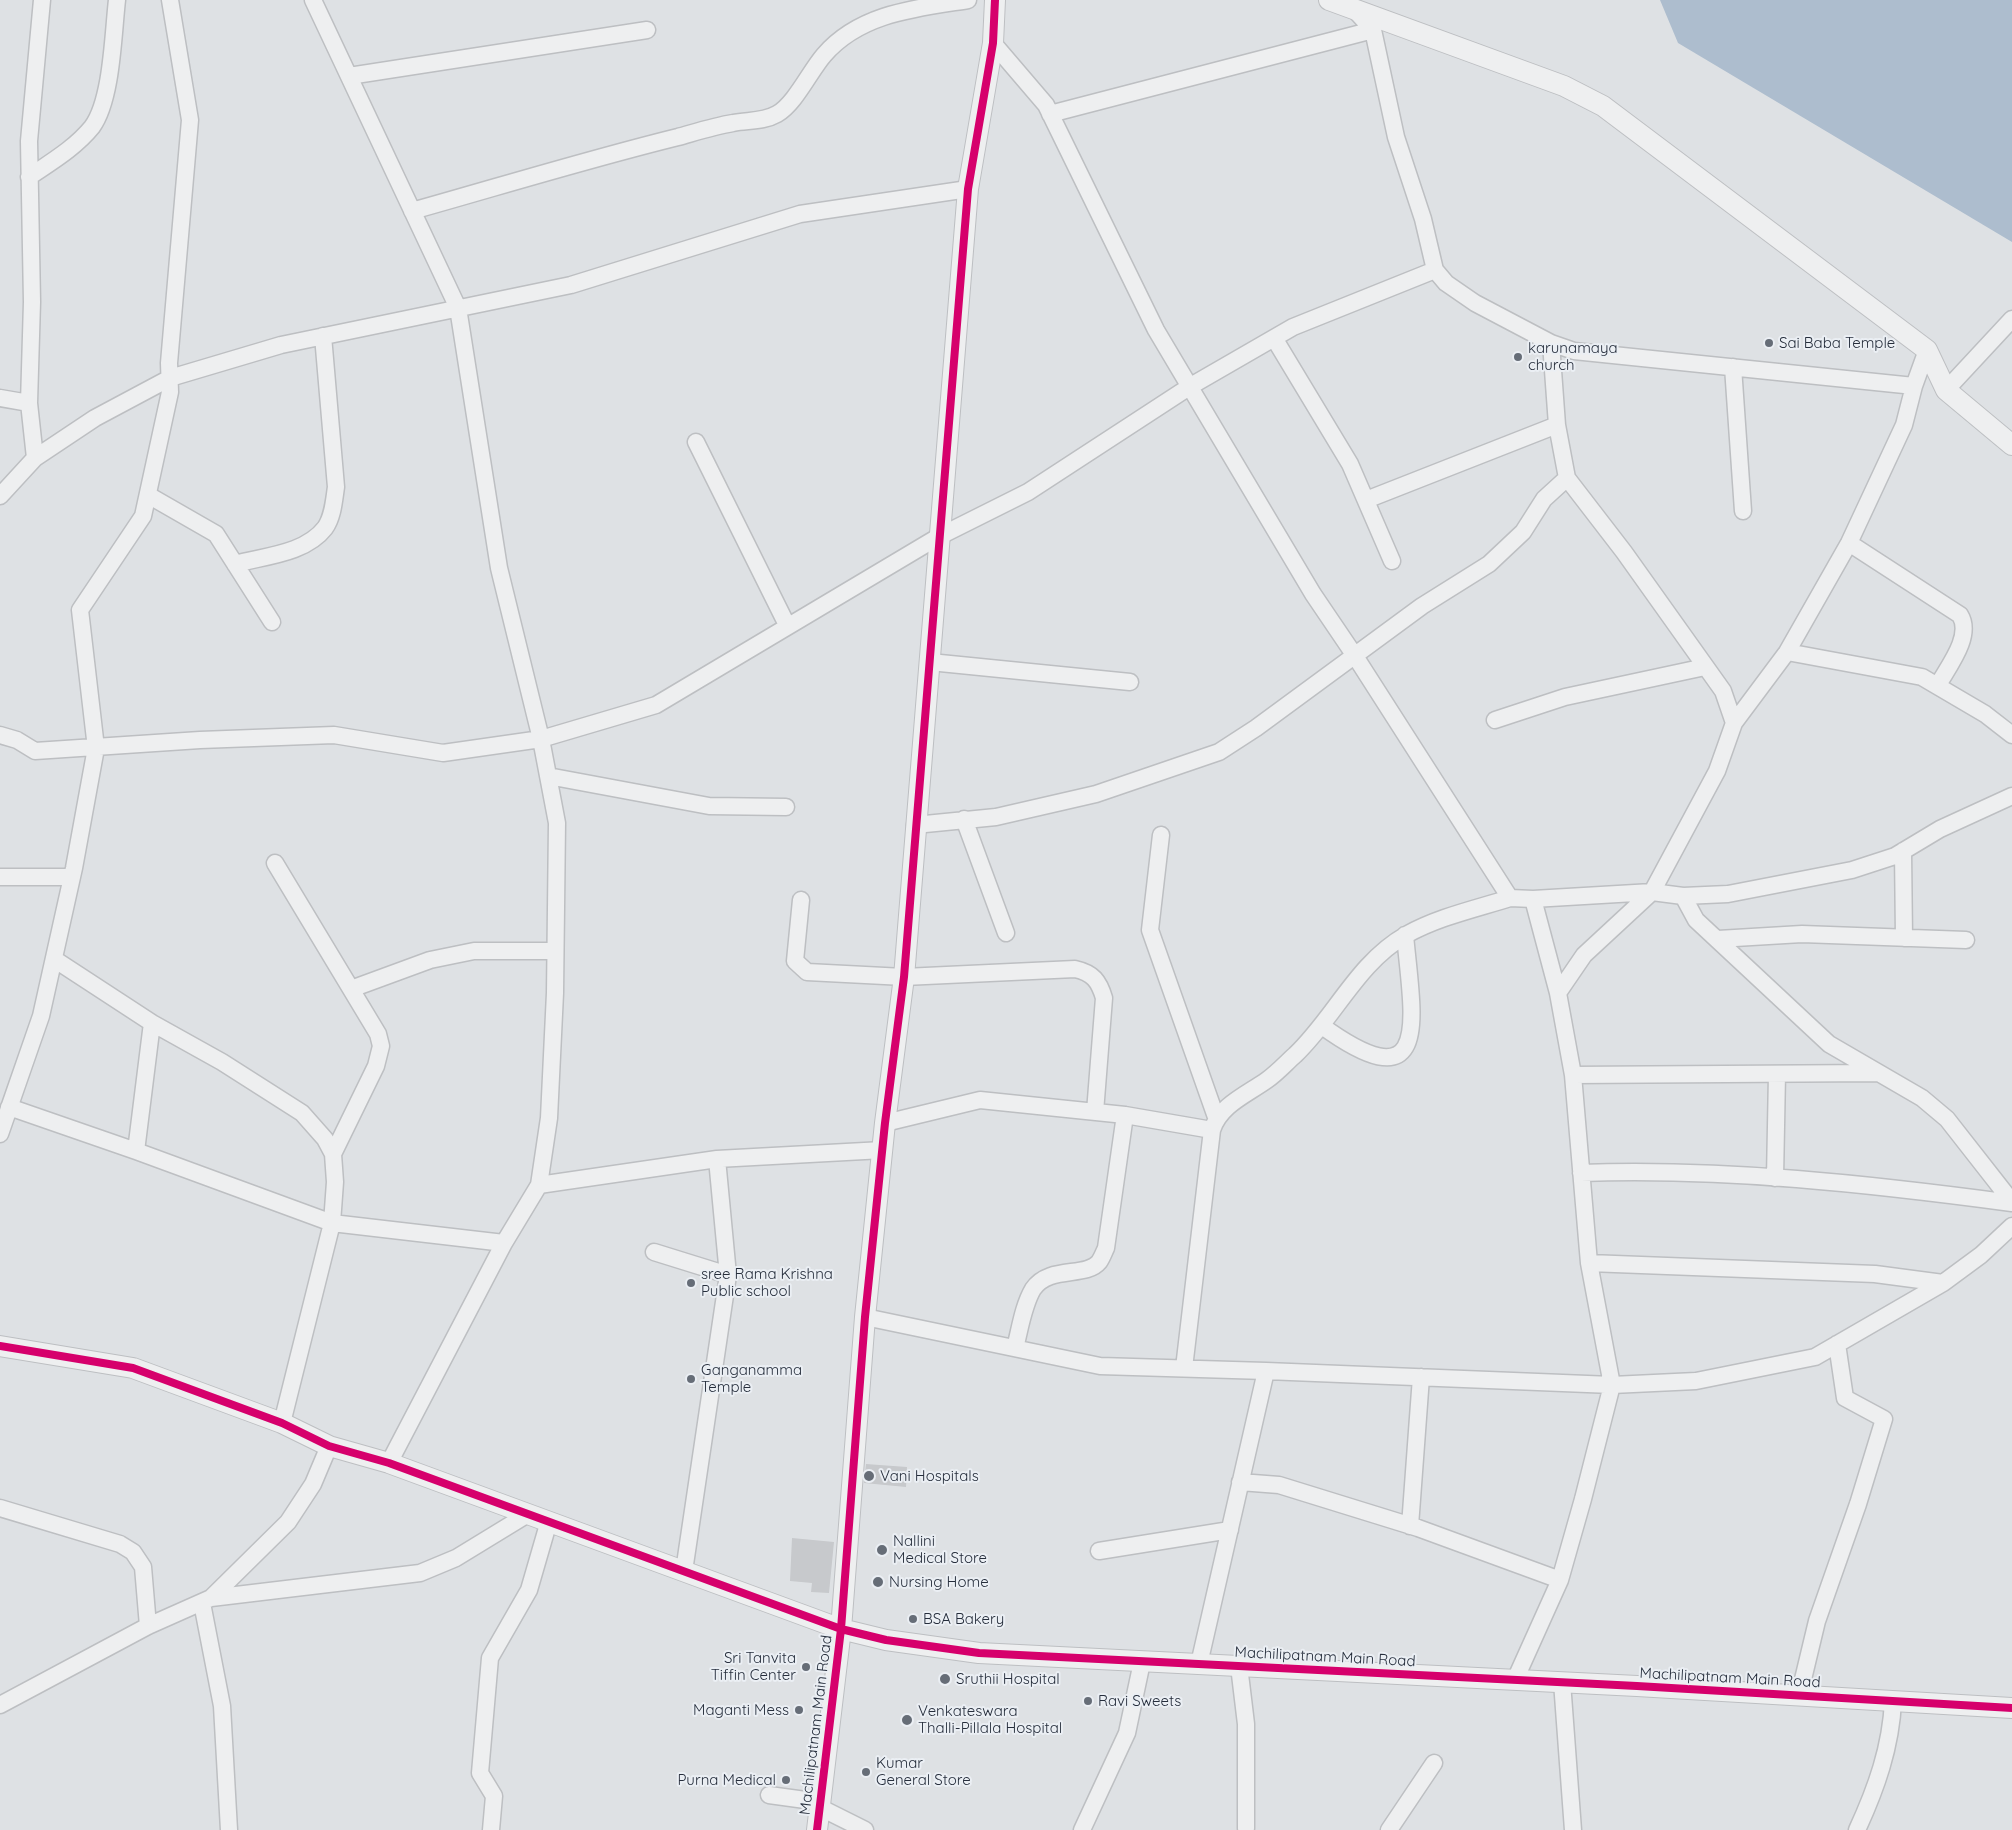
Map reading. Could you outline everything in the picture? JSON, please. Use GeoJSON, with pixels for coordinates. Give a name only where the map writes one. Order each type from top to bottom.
{"type":"FeatureCollection","features":[{"type":"Feature","properties":{"kind":"street"},"geometry":{"type":"LineString","coordinates":[[36,458],[30,403],[32,302],[29,141],[42,0]]}},
{"type":"Feature","properties":{"kind":"street"},"geometry":{"type":"LineString","coordinates":[[29,177],[74,146],[92,126],[104,104],[117,0]]}},
{"type":"Feature","properties":{"kind":"street"},"geometry":{"type":"LineString","coordinates":[[0,1134],[41,1016],[72,876],[96,748],[80,610],[143,516],[170,392],[190,120],[170,0]]}},
{"type":"Feature","properties":{"kind":"street"},"geometry":{"type":"LineString","coordinates":[[313,0],[458,308],[500,568],[541,739],[557,823],[556,952],[549,1118],[539,1185],[504,1243],[389,1463]]}},
{"type":"Feature","properties":{"kind":"street"},"geometry":{"type":"LineString","coordinates":[[412,211],[606,155],[732,123],[765,120],[778,114],[788,105],[824,54],[850,31],[877,18],[908,10],[968,0]]}},
{"type":"Feature","properties":{"kind":"street"},"geometry":{"type":"LineString","coordinates":[[0,1346],[133,1368],[282,1423],[329,1446],[389,1463],[841,1629],[865,1317],[885,1123],[904,977],[915,825],[930,662],[938,536],[968,189],[993,43],[995,0]]}},
{"type":"Feature","properties":{"kind":"street"},"geometry":{"type":"LineString","coordinates":[[1329,0],[1353,7],[1564,86],[1603,106],[1927,350],[1946,390],[2012,445]]}},
{"type":"Feature","properties":{"kind":"street"},"geometry":{"type":"LineString","coordinates":[[1353,7],[1373,30],[1396,137],[1423,219],[1435,270],[1446,283],[1475,303],[1551,343],[1574,351],[1914,386]]}},
{"type":"Feature","properties":{"kind":"street"},"geometry":{"type":"LineString","coordinates":[[349,76],[647,30]]}},
{"type":"Feature","properties":{"kind":"street"},"geometry":{"type":"LineString","coordinates":[[1050,114],[1373,30]]}},
{"type":"Feature","properties":{"kind":"street"},"geometry":{"type":"LineString","coordinates":[[993,43],[1046,105],[1156,330],[1313,594],[1355,656],[1510,898]]}},
{"type":"Feature","properties":{"kind":"street"},"geometry":{"type":"LineString","coordinates":[[0,496],[36,458],[95,418],[170,378],[281,345],[571,285],[800,214],[968,189]]}},
{"type":"Feature","properties":{"kind":"street"},"geometry":{"type":"LineString","coordinates":[[0,735],[18,740],[36,751],[200,740],[334,735],[443,753],[541,739],[656,705],[938,536],[1028,492],[1190,387],[1293,327],[1435,270]]}},
{"type":"Feature","properties":{"kind":"street"},"geometry":{"type":"LineString","coordinates":[[1946,390],[2012,319]]}},
{"type":"Feature","properties":{"kind":"street"},"geometry":{"type":"LineString","coordinates":[[235,564],[311,542],[325,528],[332,511],[336,487],[323,336]]}},
{"type":"Feature","properties":{"kind":"street"},"geometry":{"type":"LineString","coordinates":[[1274,338],[1350,464],[1392,560]]}},
{"type":"Feature","properties":{"kind":"street"},"geometry":{"type":"LineString","coordinates":[[1551,343],[1557,424],[1567,478],[1624,552],[1722,691],[1734,723]]}},
{"type":"Feature","properties":{"kind":"street"},"geometry":{"type":"LineString","coordinates":[[1558,993],[1584,955],[1652,892],[1717,771],[1734,723],[1787,652],[1849,543],[1904,425],[1914,386],[1927,350]]}},
{"type":"Feature","properties":{"kind":"street"},"geometry":{"type":"LineString","coordinates":[[1733,367],[1742,510]]}},
{"type":"Feature","properties":{"kind":"street"},"geometry":{"type":"LineString","coordinates":[[0,398],[30,403]]}},
{"type":"Feature","properties":{"kind":"street"},"geometry":{"type":"LineString","coordinates":[[1366,500],[1557,424]]}},
{"type":"Feature","properties":{"kind":"street"},"geometry":{"type":"LineString","coordinates":[[696,442],[786,626]]}},
{"type":"Feature","properties":{"kind":"street"},"geometry":{"type":"LineString","coordinates":[[915,825],[996,817],[1096,794],[1219,752],[1256,728],[1422,606],[1489,564],[1523,532],[1544,499],[1567,478]]}},
{"type":"Feature","properties":{"kind":"street"},"geometry":{"type":"LineString","coordinates":[[148,495],[216,534],[272,622]]}},
{"type":"Feature","properties":{"kind":"street"},"geometry":{"type":"LineString","coordinates":[[1849,543],[1960,615],[1964,622],[1962,641],[1938,685]]}},
{"type":"Feature","properties":{"kind":"street"},"geometry":{"type":"LineString","coordinates":[[1787,652],[1922,677],[1985,714],[2012,735]]}},
{"type":"Feature","properties":{"kind":"street"},"geometry":{"type":"LineString","coordinates":[[930,662],[1130,682]]}},
{"type":"Feature","properties":{"kind":"street"},"geometry":{"type":"LineString","coordinates":[[1495,720],[1565,697],[1705,667]]}},
{"type":"Feature","properties":{"kind":"street"},"geometry":{"type":"LineString","coordinates":[[548,776],[709,806],[786,807]]}},
{"type":"Feature","properties":{"kind":"street"},"geometry":{"type":"LineString","coordinates":[[1214,1124],[1234,1102],[1268,1079],[1296,1054],[1322,1026],[1352,983],[1381,953],[1405,936],[1431,923],[1510,898],[1532,899],[1652,892],[1683,896],[1728,894],[1852,870],[1902,851],[1940,829],[2012,796]]}},
{"type":"Feature","properties":{"kind":"street"},"geometry":{"type":"LineString","coordinates":[[964,820],[1006,933]]}},
{"type":"Feature","properties":{"kind":"street"},"geometry":{"type":"LineString","coordinates":[[1160,835],[1150,930],[1214,1124],[1184,1368]]}},
{"type":"Feature","properties":{"kind":"street"},"geometry":{"type":"LineString","coordinates":[[1902,851],[1904,938]]}},
{"type":"Feature","properties":{"kind":"street"},"geometry":{"type":"LineString","coordinates":[[275,863],[378,1034],[381,1046],[376,1066],[333,1154]]}},
{"type":"Feature","properties":{"kind":"street"},"geometry":{"type":"LineString","coordinates":[[0,877],[72,876]]}},
{"type":"Feature","properties":{"kind":"street"},"geometry":{"type":"LineString","coordinates":[[1683,896],[1696,920],[1718,939],[1774,995],[1829,1044],[1922,1098],[1947,1119],[2012,1202]]}},
{"type":"Feature","properties":{"kind":"street"},"geometry":{"type":"LineString","coordinates":[[1514,1680],[1560,1580],[1612,1385],[1589,1263],[1573,1075],[1558,993],[1532,899]]}},
{"type":"Feature","properties":{"kind":"street"},"geometry":{"type":"LineString","coordinates":[[801,900],[795,960],[807,972],[904,977],[1075,969],[1087,972],[1099,982],[1104,998],[1095,1112]]}},
{"type":"Feature","properties":{"kind":"street"},"geometry":{"type":"LineString","coordinates":[[1718,939],[1802,934],[1966,940]]}},
{"type":"Feature","properties":{"kind":"street"},"geometry":{"type":"LineString","coordinates":[[1322,1026],[1348,1045],[1377,1057],[1392,1057],[1403,1052],[1409,1041],[1413,1022],[1405,936]]}},
{"type":"Feature","properties":{"kind":"street"},"geometry":{"type":"LineString","coordinates":[[351,989],[430,960],[474,951],[556,952]]}},
{"type":"Feature","properties":{"kind":"street"},"geometry":{"type":"LineString","coordinates":[[54,959],[152,1023],[222,1062],[302,1113],[325,1139],[333,1154],[335,1182],[332,1223],[282,1423]]}},
{"type":"Feature","properties":{"kind":"street"},"geometry":{"type":"LineString","coordinates":[[136,1151],[152,1023]]}},
{"type":"Feature","properties":{"kind":"street"},"geometry":{"type":"LineString","coordinates":[[1573,1075],[1877,1073]]}},
{"type":"Feature","properties":{"kind":"street"},"geometry":{"type":"LineString","coordinates":[[1775,1178],[1777,1074]]}},
{"type":"Feature","properties":{"kind":"street"},"geometry":{"type":"LineString","coordinates":[[885,1123],[980,1100],[1214,1124]]}},
{"type":"Feature","properties":{"kind":"street"},"geometry":{"type":"LineString","coordinates":[[9,1108],[136,1151],[332,1223],[504,1243]]}},
{"type":"Feature","properties":{"kind":"street"},"geometry":{"type":"LineString","coordinates":[[1015,1348],[1026,1304],[1034,1288],[1043,1279],[1055,1274],[1093,1267],[1100,1262],[1106,1248],[1125,1115]]}},
{"type":"Feature","properties":{"kind":"street"},"geometry":{"type":"LineString","coordinates":[[539,1185],[717,1159],[883,1150]]}},
{"type":"Feature","properties":{"kind":"street"},"geometry":{"type":"LineString","coordinates":[[684,1571],[728,1275],[717,1159]]}},
{"type":"Feature","properties":{"kind":"street"},"geometry":{"type":"LineString","coordinates":[[1581,1173],[1686,1172],[1863,1184],[2012,1202]]}},
{"type":"Feature","properties":{"kind":"street"},"geometry":{"type":"LineString","coordinates":[[865,1317],[1100,1366],[1266,1370],[1612,1385],[1696,1381],[1815,1357],[1943,1283],[1981,1256],[2012,1226]]}},
{"type":"Feature","properties":{"kind":"street"},"geometry":{"type":"LineString","coordinates":[[654,1252],[728,1275]]}},
{"type":"Feature","properties":{"kind":"street"},"geometry":{"type":"LineString","coordinates":[[1589,1263],[1875,1274],[1943,1283]]}},
{"type":"Feature","properties":{"kind":"street"},"geometry":{"type":"LineString","coordinates":[[1799,1696],[1817,1621],[1858,1504],[1884,1419],[1845,1398],[1837,1344]]}},
{"type":"Feature","properties":{"kind":"street"},"geometry":{"type":"LineString","coordinates":[[1199,1664],[1266,1370]]}},
{"type":"Feature","properties":{"kind":"street"},"geometry":{"type":"LineString","coordinates":[[1410,1526],[1420,1377]]}},
{"type":"Feature","properties":{"kind":"street"},"geometry":{"type":"LineString","coordinates":[[206,1601],[288,1522],[313,1484],[329,1446]]}},
{"type":"Feature","properties":{"kind":"street"},"geometry":{"type":"LineString","coordinates":[[1240,1482],[1279,1485],[1410,1526],[1560,1580]]}},
{"type":"Feature","properties":{"kind":"street"},"geometry":{"type":"LineString","coordinates":[[0,1508],[120,1544],[133,1552],[143,1567],[148,1626]]}},
{"type":"Feature","properties":{"kind":"street"},"geometry":{"type":"LineString","coordinates":[[0,1705],[148,1626],[206,1601],[420,1573],[456,1558],[528,1514]]}},
{"type":"Feature","properties":{"kind":"street"},"geometry":{"type":"LineString","coordinates":[[492,1830],[494,1796],[480,1773],[490,1658],[529,1590],[549,1521]]}},
{"type":"Feature","properties":{"kind":"street"},"geometry":{"type":"LineString","coordinates":[[1099,1551],[1230,1530]]}},
{"type":"Feature","properties":{"kind":"street"},"geometry":{"type":"LineString","coordinates":[[206,1601],[222,1706],[229,1830]]}},
{"type":"Feature","properties":{"kind":"street","name":"Machilipatnam Main Road"},"geometry":{"type":"LineString","coordinates":[[818,1830],[819,1804],[841,1629],[886,1640],[979,1653],[1562,1682],[2012,1708]]}},
{"type":"Feature","properties":{"kind":"street"},"geometry":{"type":"LineString","coordinates":[[1082,1830],[1127,1733],[1142,1662]]}},
{"type":"Feature","properties":{"kind":"street"},"geometry":{"type":"LineString","coordinates":[[1239,1666],[1246,1724],[1246,1828]]}},
{"type":"Feature","properties":{"kind":"street"},"geometry":{"type":"LineString","coordinates":[[1562,1682],[1573,1830]]}},
{"type":"Feature","properties":{"kind":"street"},"geometry":{"type":"LineString","coordinates":[[1857,1830],[1873,1795],[1892,1729],[1893,1701]]}},
{"type":"Feature","properties":{"kind":"street"},"geometry":{"type":"LineString","coordinates":[[1389,1830],[1434,1763]]}},
{"type":"Feature","properties":{"kind":"street"},"geometry":{"type":"LineString","coordinates":[[769,1796],[819,1804],[865,1830]]}},
{"type":"Feature","properties":{"kind":"water"},"geometry":{"type":"Polygon","coordinates":[[[1660,0],[2012,0],[2012,242],[1678,43],[1660,0]]]}},
{"type":"Feature","properties":{"kind":"building"},"geometry":{"type":"Polygon","coordinates":[[[866,1464],[907,1467],[906,1487],[864,1483],[866,1464]]]}},
{"type":"Feature","properties":{"kind":"building"},"geometry":{"type":"Polygon","coordinates":[[[792,1538],[834,1542],[829,1593],[811,1592],[812,1583],[790,1581],[792,1538]]]}},
{"type":"Feature","properties":{"kind":"cycle path"},"geometry":{"type":"LineString","coordinates":[[817,1830],[841,1629],[865,1317],[885,1123],[904,977],[968,189],[993,43],[995,0]]}},
{"type":"Feature","properties":{"kind":"cycle path"},"geometry":{"type":"LineString","coordinates":[[0,1346],[133,1368],[282,1423],[329,1446],[389,1463],[841,1629],[886,1640],[979,1653],[1637,1686],[2012,1708]]}},
{"type":"Feature","properties":{"kind":"place","name":"Sai Baba Temple"},"geometry":{"type":"Point","coordinates":[1769,343]}},
{"type":"Feature","properties":{"kind":"place","name":"karunamaya church"},"geometry":{"type":"Point","coordinates":[1518,357]}},
{"type":"Feature","properties":{"kind":"place","name":"sree Rama Krishna Public school"},"geometry":{"type":"Point","coordinates":[691,1283]}},
{"type":"Feature","properties":{"kind":"place","name":"Ganganamma Temple"},"geometry":{"type":"Point","coordinates":[691,1379]}},
{"type":"Feature","properties":{"kind":"place","name":"Vani Hospitals"},"geometry":{"type":"Point","coordinates":[869,1476]}},
{"type":"Feature","properties":{"kind":"place","name":"Nallini Medical Store"},"geometry":{"type":"Point","coordinates":[882,1550]}},
{"type":"Feature","properties":{"kind":"place","name":"Nursing Home"},"geometry":{"type":"Point","coordinates":[878,1582]}},
{"type":"Feature","properties":{"kind":"place","name":"BSA Bakery"},"geometry":{"type":"Point","coordinates":[913,1619]}},
{"type":"Feature","properties":{"kind":"place","name":"Sri Tanvita Tiffin Center"},"geometry":{"type":"Point","coordinates":[806,1667]}},
{"type":"Feature","properties":{"kind":"place","name":"Sruthii Hospital"},"geometry":{"type":"Point","coordinates":[945,1679]}},
{"type":"Feature","properties":{"kind":"place","name":"Ravi Sweets"},"geometry":{"type":"Point","coordinates":[1088,1701]}},
{"type":"Feature","properties":{"kind":"place","name":"Maganti Mess"},"geometry":{"type":"Point","coordinates":[799,1710]}},
{"type":"Feature","properties":{"kind":"place","name":"Venkateswara Thalli-Pillala Hospital"},"geometry":{"type":"Point","coordinates":[907,1720]}},
{"type":"Feature","properties":{"kind":"place","name":"Kumar General Store"},"geometry":{"type":"Point","coordinates":[866,1772]}},
{"type":"Feature","properties":{"kind":"place","name":"Purna Medical"},"geometry":{"type":"Point","coordinates":[786,1780]}}]}
